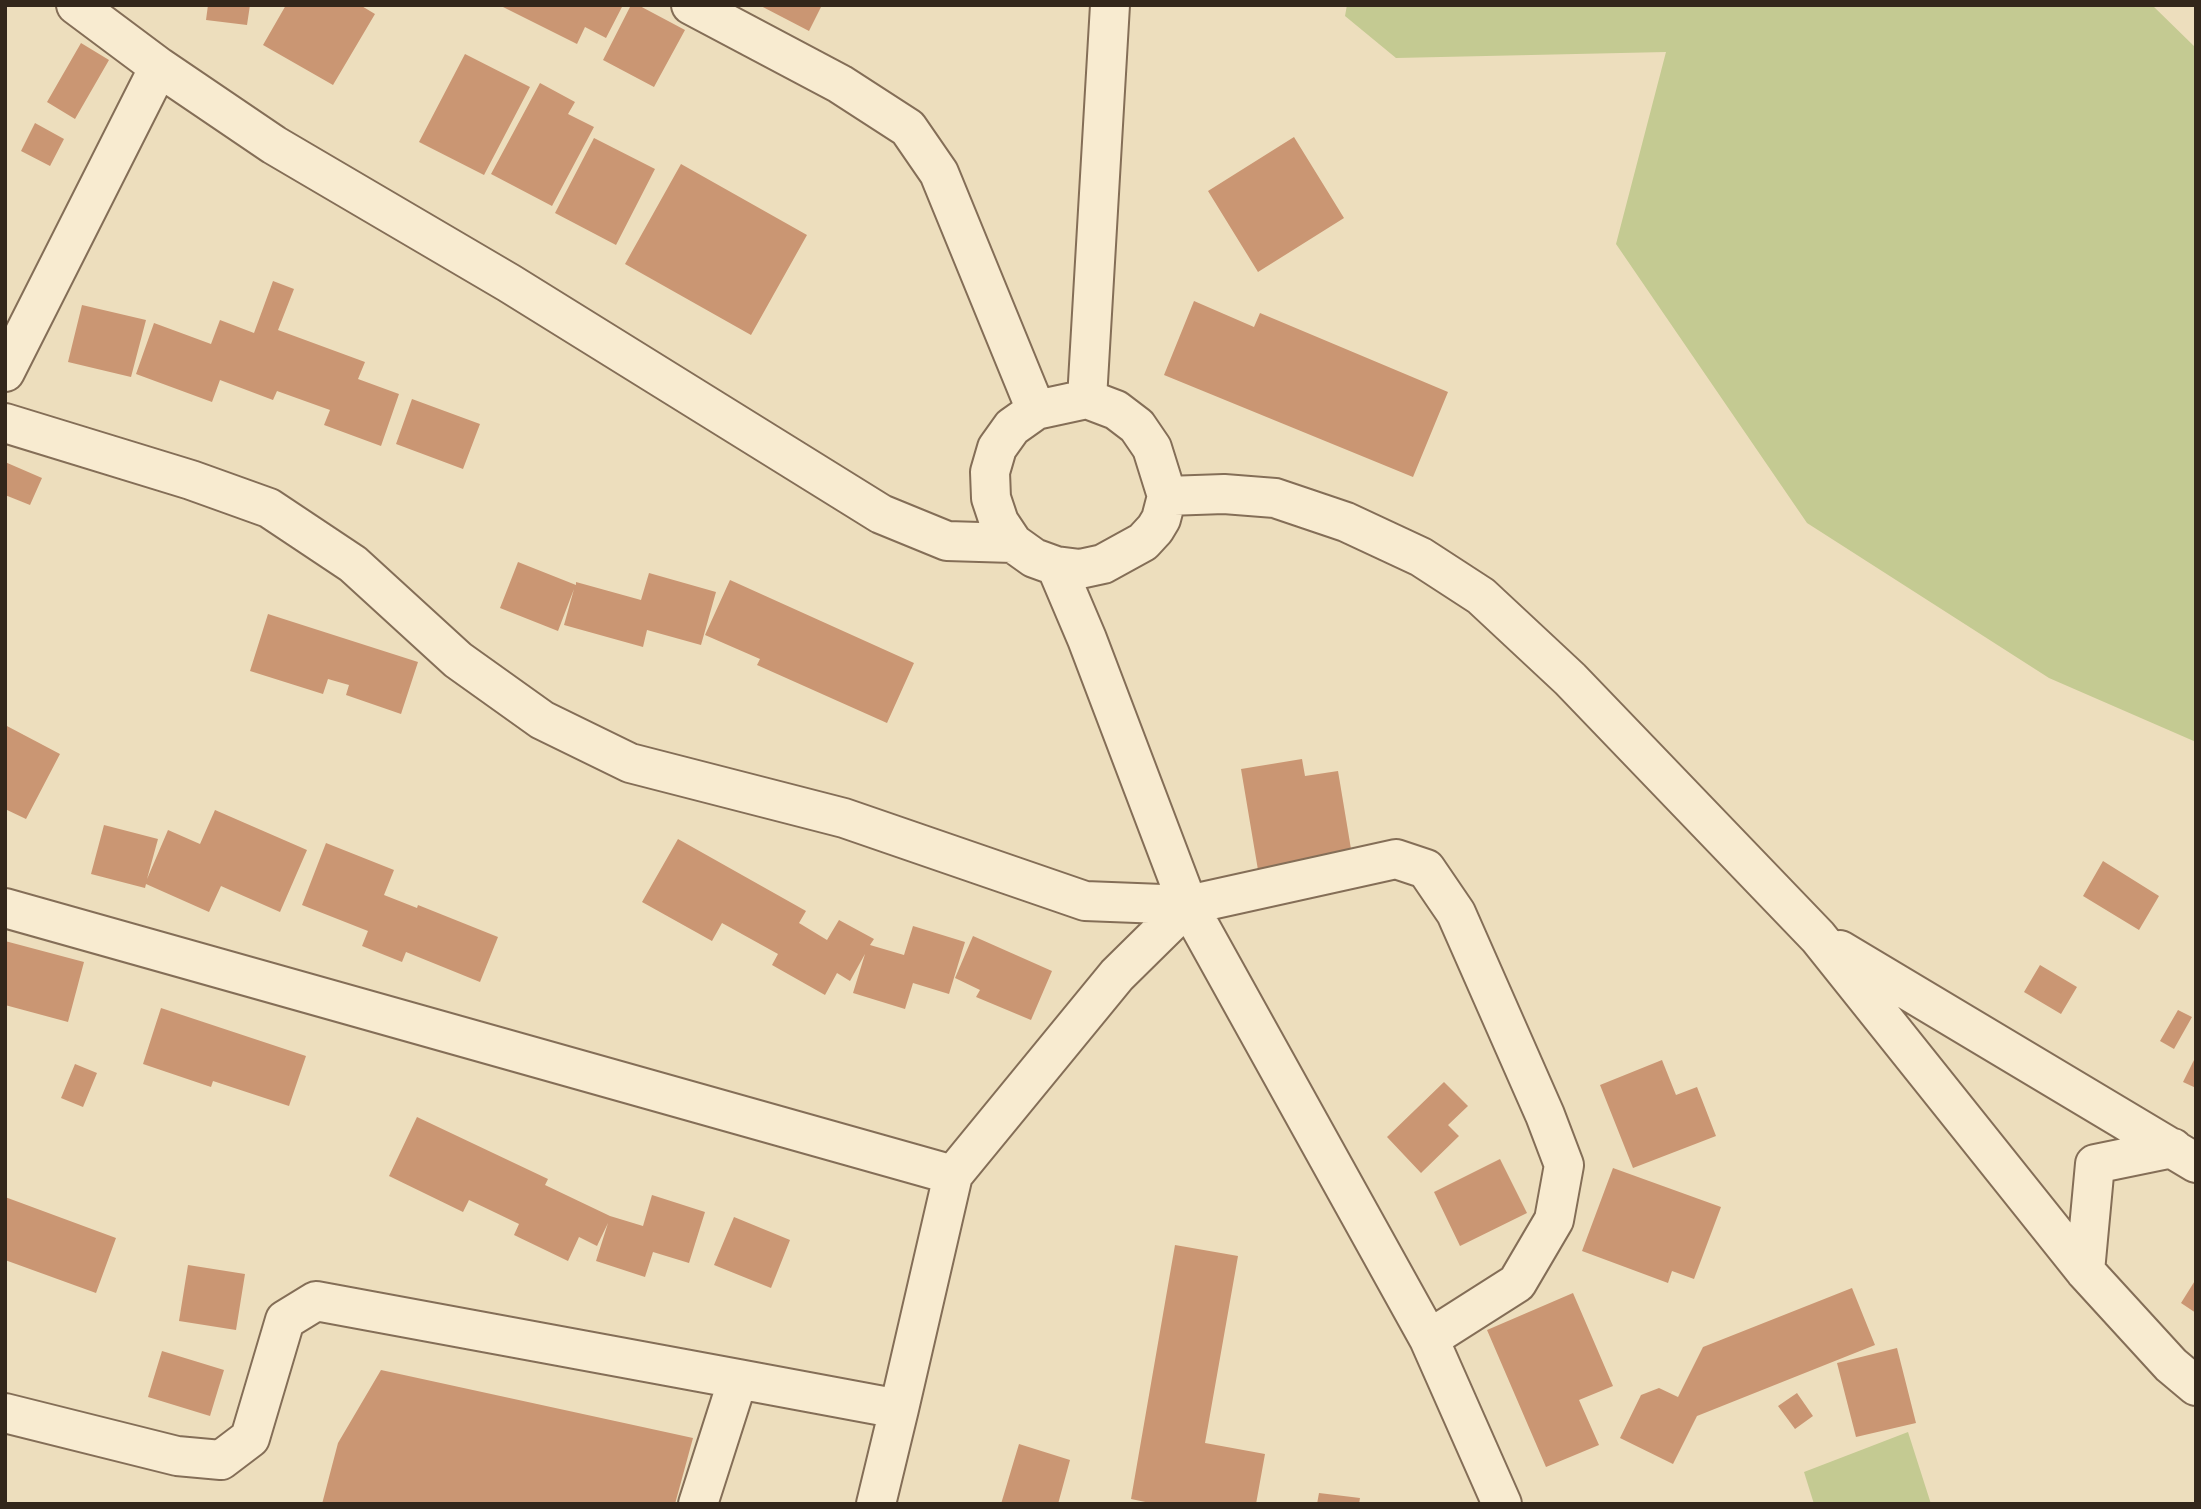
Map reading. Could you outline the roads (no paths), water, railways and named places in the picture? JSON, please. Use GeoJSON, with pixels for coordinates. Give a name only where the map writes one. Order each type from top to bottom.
{"type":"FeatureCollection","features":[{"type":"Feature","properties":{"kind":"street"},"geometry":{"type":"LineString","coordinates":[[76,5],[159,67],[274,145],[509,282],[881,514],[947,541],[1013,543]]}},
{"type":"Feature","properties":{"kind":"street"},"geometry":{"type":"LineString","coordinates":[[691,5],[840,84],[908,128],[939,173],[1036,410]]}},
{"type":"Feature","properties":{"kind":"street"},"geometry":{"type":"LineString","coordinates":[[1087,399],[1110,5]]}},
{"type":"Feature","properties":{"kind":"street"},"geometry":{"type":"LineString","coordinates":[[5,372],[159,67]]}},
{"type":"Feature","properties":{"kind":"street"},"geometry":{"type":"LineString","coordinates":[[1087,399],[1116,410],[1137,426],[1152,448],[1167,496],[1161,519],[1143,542],[1103,564],[1080,569],[1056,566],[1034,558],[1013,543],[999,522],[991,498],[990,472],[998,448],[1012,426],[1036,410],[1087,399]]}},
{"type":"Feature","properties":{"kind":"street"},"geometry":{"type":"LineString","coordinates":[[5,423],[191,480],[269,508],[353,565],[458,660],[542,720],[630,763],[844,818],[1085,901],[1188,905],[1396,859],[1426,869],[1457,913],[1564,1164],[1554,1220],[1517,1283],[1429,1339]]}},
{"type":"Feature","properties":{"kind":"street"},"geometry":{"type":"LineString","coordinates":[[1167,496],[1224,494],[1275,498],[1346,522],[1421,557],[1481,596],[1570,679],[1818,937],[2085,1272],[2171,1365],[2196,1386]]}},
{"type":"Feature","properties":{"kind":"street"},"geometry":{"type":"LineString","coordinates":[[1056,566],[1087,639],[1188,905],[1429,1339],[1502,1504]]}},
{"type":"Feature","properties":{"kind":"street"},"geometry":{"type":"LineString","coordinates":[[876,1504],[953,1175],[1117,975],[1188,905]]}},
{"type":"Feature","properties":{"kind":"street"},"geometry":{"type":"LineString","coordinates":[[5,908],[953,1175]]}},
{"type":"Feature","properties":{"kind":"street"},"geometry":{"type":"LineString","coordinates":[[1818,937],[2185,1155]]}},
{"type":"Feature","properties":{"kind":"street"},"geometry":{"type":"LineString","coordinates":[[2085,1272],[2095,1164],[2185,1155]]}},
{"type":"Feature","properties":{"kind":"street"},"geometry":{"type":"LineString","coordinates":[[5,1413],[177,1456],[221,1460],[250,1438],[285,1320],[316,1301],[899,1409]]}},
{"type":"Feature","properties":{"kind":"street"},"geometry":{"type":"LineString","coordinates":[[698,1504],[738,1379]]}}]}
